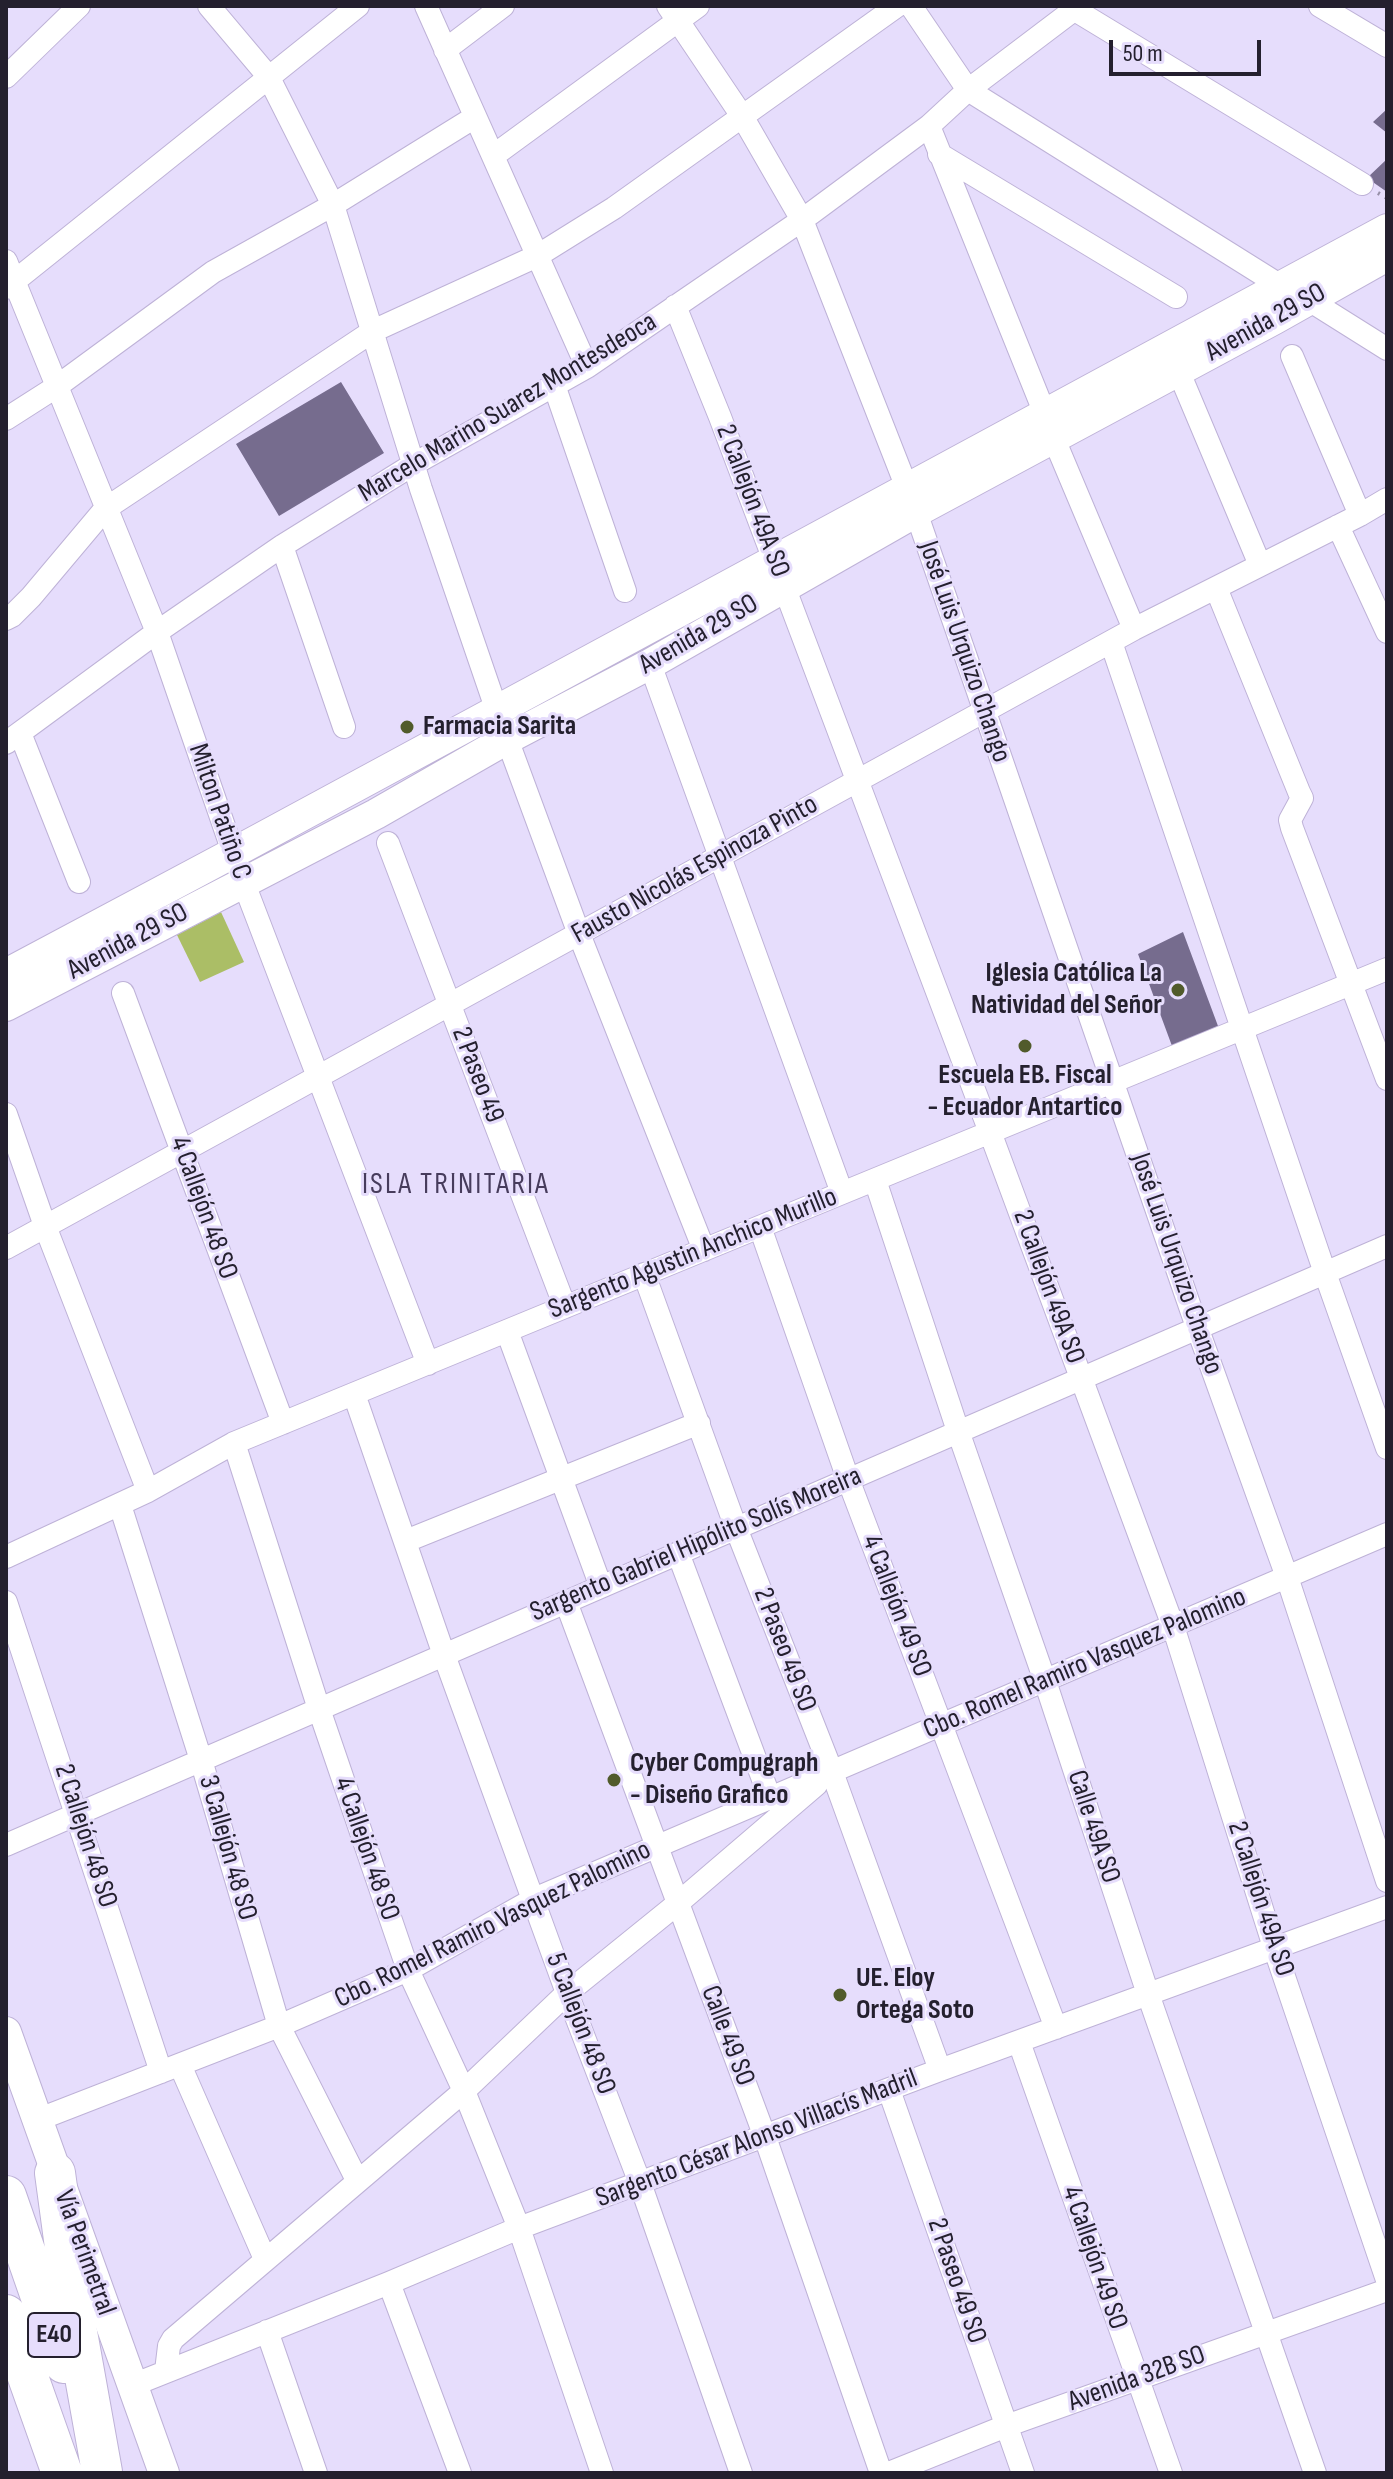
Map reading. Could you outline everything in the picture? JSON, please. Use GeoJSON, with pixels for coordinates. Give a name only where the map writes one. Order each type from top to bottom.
{"type":"FeatureCollection","features":[{"type":"Feature","properties":{"kind":"highway"},"geometry":{"type":"LineString","coordinates":[[55,2173],[75,2321],[102,2472]]}},
{"type":"Feature","properties":{"kind":"highway","name":"Vía Perimetral"},"geometry":{"type":"LineString","coordinates":[[6,2196],[102,2472]]}},
{"type":"Feature","properties":{"kind":"highway","name":"E40"},"geometry":{"type":"LineString","coordinates":[[6,2315],[20,2382],[62,2473]]}},
{"type":"Feature","properties":{"kind":"street"},"geometry":{"type":"LineString","coordinates":[[50,6],[61,26]]}},
{"type":"Feature","properties":{"kind":"street"},"geometry":{"type":"LineString","coordinates":[[6,77],[79,6]]}},
{"type":"Feature","properties":{"kind":"street"},"geometry":{"type":"LineString","coordinates":[[209,6],[268,76],[333,205],[421,489],[502,725],[579,934],[704,1250]]}},
{"type":"Feature","properties":{"kind":"street"},"geometry":{"type":"LineString","coordinates":[[426,6],[587,367]]}},
{"type":"Feature","properties":{"kind":"street"},"geometry":{"type":"LineString","coordinates":[[445,50],[503,6]]}},
{"type":"Feature","properties":{"kind":"street"},"geometry":{"type":"LineString","coordinates":[[493,156],[673,14],[698,6]]}},
{"type":"Feature","properties":{"kind":"street"},"geometry":{"type":"LineString","coordinates":[[6,619],[31,597],[105,509],[373,331],[537,256],[614,208],[897,6]]}},
{"type":"Feature","properties":{"kind":"street"},"geometry":{"type":"LineString","coordinates":[[911,6],[968,90],[1387,349]]}},
{"type":"Feature","properties":{"kind":"street"},"geometry":{"type":"LineString","coordinates":[[1320,6],[1387,46]]}},
{"type":"Feature","properties":{"kind":"street"},"geometry":{"type":"LineString","coordinates":[[9,277],[352,8]]}},
{"type":"Feature","properties":{"kind":"street"},"geometry":{"type":"LineString","coordinates":[[1077,8],[1362,184]]}},
{"type":"Feature","properties":{"kind":"street","name":"Marcelo Marino Suarez Montesdeoca"},"geometry":{"type":"LineString","coordinates":[[13,738],[157,632],[282,546],[414,464],[587,367],[802,220],[929,126],[968,90],[1077,8]]}},
{"type":"Feature","properties":{"kind":"street","name":"José Luis Urquizo Chango"},"geometry":{"type":"LineString","coordinates":[[673,14],[742,116],[802,220],[912,500],[1197,1327],[1287,1577],[1387,1881]]}},
{"type":"Feature","properties":{"kind":"street"},"geometry":{"type":"LineString","coordinates":[[6,419],[56,387],[213,272],[333,205],[475,117]]}},
{"type":"Feature","properties":{"kind":"street"},"geometry":{"type":"LineString","coordinates":[[929,126],[1049,427],[1134,629]]}},
{"type":"Feature","properties":{"kind":"street"},"geometry":{"type":"LineString","coordinates":[[939,154],[1176,297]]}},
{"type":"Feature","properties":{"kind":"street","name":"Avenida 29 SO"},"geometry":{"type":"LineString","coordinates":[[6,974],[238,867],[376,814],[502,725],[1049,427],[1281,286],[1387,229]]}},
{"type":"Feature","properties":{"kind":"street","name":"Avenida 29 SO"},"geometry":{"type":"LineString","coordinates":[[1049,427],[1178,370],[1387,256]]}},
{"type":"Feature","properties":{"kind":"street","name":"Milton Patiño C"},"geometry":{"type":"LineString","coordinates":[[9,277],[157,632],[238,867],[428,1364]]}},
{"type":"Feature","properties":{"kind":"street","name":"2 Callejón 49A SO"},"geometry":{"type":"LineString","coordinates":[[675,306],[990,1132],[1173,1626],[1274,1947],[1387,2280]]}},
{"type":"Feature","properties":{"kind":"street"},"geometry":{"type":"LineString","coordinates":[[1292,356],[1360,515]]}},
{"type":"Feature","properties":{"kind":"street"},"geometry":{"type":"LineString","coordinates":[[1178,370],[1260,565]]}},
{"type":"Feature","properties":{"kind":"street"},"geometry":{"type":"LineString","coordinates":[[554,385],[625,591]]}},
{"type":"Feature","properties":{"kind":"street","name":"Fausto Nicolás Espinoza Pinto"},"geometry":{"type":"LineString","coordinates":[[6,1248],[1134,629],[1387,499]]}},
{"type":"Feature","properties":{"kind":"street"},"geometry":{"type":"LineString","coordinates":[[1338,526],[1387,632]]}},
{"type":"Feature","properties":{"kind":"street"},"geometry":{"type":"LineString","coordinates":[[282,546],[344,727]]}},
{"type":"Feature","properties":{"kind":"street","name":"Avenida 29 SO"},"geometry":{"type":"LineString","coordinates":[[502,725],[650,664],[779,574]]}},
{"type":"Feature","properties":{"kind":"street"},"geometry":{"type":"LineString","coordinates":[[1216,588],[1302,798],[1290,820],[1387,1079]]}},
{"type":"Feature","properties":{"kind":"street"},"geometry":{"type":"LineString","coordinates":[[1111,642],[1387,1448]]}},
{"type":"Feature","properties":{"kind":"street"},"geometry":{"type":"LineString","coordinates":[[650,664],[842,1193]]}},
{"type":"Feature","properties":{"kind":"street"},"geometry":{"type":"LineString","coordinates":[[13,738],[79,882]]}},
{"type":"Feature","properties":{"kind":"street","name":"2 Paseo 49"},"geometry":{"type":"LineString","coordinates":[[388,843],[565,1307]]}},
{"type":"Feature","properties":{"kind":"street","name":"Avenida 29 SO"},"geometry":{"type":"LineString","coordinates":[[6,1006],[238,867]]}},
{"type":"Feature","properties":{"kind":"street","name":"Sargento Agustin Anchico Murillo"},"geometry":{"type":"LineString","coordinates":[[7,1555],[120,1505],[234,1443],[1387,969]]}},
{"type":"Feature","properties":{"kind":"street","name":"4 Callejón 48 SO"},"geometry":{"type":"LineString","coordinates":[[123,993],[283,1423]]}},
{"type":"Feature","properties":{"kind":"street"},"geometry":{"type":"LineString","coordinates":[[6,1114],[45,1226],[148,1491]]}},
{"type":"Feature","properties":{"kind":"street","name":"Calle 49A SO"},"geometry":{"type":"LineString","coordinates":[[875,1180],[1148,1994],[1315,2473]]}},
{"type":"Feature","properties":{"kind":"street","name":"4 Callejón 49 SO"},"geometry":{"type":"LineString","coordinates":[[760,1227],[848,1479],[1056,2028]]}},
{"type":"Feature","properties":{"kind":"street","name":"Sargento Gabriel Hipólito Solís Moreira"},"geometry":{"type":"LineString","coordinates":[[6,1845],[1387,1246]]}},
{"type":"Feature","properties":{"kind":"street","name":"2 Paseo 49 SO"},"geometry":{"type":"LineString","coordinates":[[644,1274],[736,1528],[832,1772],[940,2070]]}},
{"type":"Feature","properties":{"kind":"street"},"geometry":{"type":"LineString","coordinates":[[507,1331],[601,1587]]}},
{"type":"Feature","properties":{"kind":"street","name":"5 Callejón 48 SO"},"geometry":{"type":"LineString","coordinates":[[354,1394],[444,1655],[640,2183],[741,2473]]}},
{"type":"Feature","properties":{"kind":"street"},"geometry":{"type":"LineString","coordinates":[[406,1541],[699,1423]]}},
{"type":"Feature","properties":{"kind":"street","name":"4 Callejón 48 SO"},"geometry":{"type":"LineString","coordinates":[[234,1443],[319,1709],[408,1970],[464,2091],[519,2228],[602,2473]]}},
{"type":"Feature","properties":{"kind":"street","name":"3 Callejón 48 SO"},"geometry":{"type":"LineString","coordinates":[[120,1505],[201,1760],[279,2026],[357,2180]]}},
{"type":"Feature","properties":{"kind":"street","name":"Cbo. Romel Ramiro Vasquez Palomino"},"geometry":{"type":"LineString","coordinates":[[37,2120],[279,2026],[408,1970],[534,1899],[1387,1534]]}},
{"type":"Feature","properties":{"kind":"street"},"geometry":{"type":"LineString","coordinates":[[678,1553],[770,1798]]}},
{"type":"Feature","properties":{"kind":"street","name":"2 Callejón 48 SO"},"geometry":{"type":"LineString","coordinates":[[6,1602],[78,1814],[171,2068],[265,2259]]}},
{"type":"Feature","properties":{"kind":"street","name":"Calle 49 SO"},"geometry":{"type":"LineString","coordinates":[[566,1602],[765,2137],[881,2473]]}},
{"type":"Feature","properties":{"kind":"street"},"geometry":{"type":"LineString","coordinates":[[166,2371],[169,2346],[173,2339],[464,2091],[567,1993],[832,1772]]}},
{"type":"Feature","properties":{"kind":"street","name":"Sargento César Alonso Villacís Madril"},"geometry":{"type":"LineString","coordinates":[[133,2385],[519,2228],[1387,1907]]}},
{"type":"Feature","properties":{"kind":"street","name":"Vía Perimetral"},"geometry":{"type":"LineString","coordinates":[[6,2032],[164,2473]]}},
{"type":"Feature","properties":{"kind":"street","name":"4 Callejón 49 SO"},"geometry":{"type":"LineString","coordinates":[[1019,2042],[1171,2473]]}},
{"type":"Feature","properties":{"kind":"street","name":"2 Paseo 49 SO"},"geometry":{"type":"LineString","coordinates":[[889,2090],[1023,2473]]}},
{"type":"Feature","properties":{"kind":"street"},"geometry":{"type":"LineString","coordinates":[[389,2283],[460,2473]]}},
{"type":"Feature","properties":{"kind":"street","name":"Avenida 32B SO"},"geometry":{"type":"LineString","coordinates":[[889,2473],[1006,2426],[1387,2290]]}},
{"type":"Feature","properties":{"kind":"street"},"geometry":{"type":"LineString","coordinates":[[267,2331],[316,2473]]}},
{"type":"Feature","properties":{"kind":"green space"},"geometry":{"type":"Polygon","coordinates":[[[221,912],[244,962],[200,982],[177,935],[221,912]]]}},
{"type":"Feature","properties":{"kind":"building"},"geometry":{"type":"Polygon","coordinates":[[[1387,109],[1387,133],[1373,122],[1387,109]]]}},
{"type":"Feature","properties":{"kind":"building"},"geometry":{"type":"Polygon","coordinates":[[[1387,159],[1387,192],[1367,178],[1387,159]]]}},
{"type":"Feature","properties":{"kind":"building"},"geometry":{"type":"Polygon","coordinates":[[[341,382],[384,453],[279,516],[236,444],[341,382]]]}},
{"type":"Feature","properties":{"kind":"building","name":"Iglesia Católica La Natividad del Señor"},"geometry":{"type":"Polygon","coordinates":[[[1183,932],[1218,1026],[1172,1046],[1138,954],[1183,932]]]}},
{"type":"Feature","properties":{"kind":"place","name":"Farmacia Sarita"},"geometry":{"type":"Point","coordinates":[407,727]}},
{"type":"Feature","properties":{"kind":"place","name":"Iglesia Católica La Natividad del Señor"},"geometry":{"type":"Point","coordinates":[1178,990]}},
{"type":"Feature","properties":{"kind":"place","name":"Escuela EB. Fiscal - Ecuador Antartico"},"geometry":{"type":"Point","coordinates":[1025,1046]}},
{"type":"Feature","properties":{"kind":"place","name":"Cyber Compugraph - Diseño Grafico"},"geometry":{"type":"Point","coordinates":[614,1780]}},
{"type":"Feature","properties":{"kind":"place","name":"UE. Eloy Ortega Soto"},"geometry":{"type":"Point","coordinates":[840,1995]}},
{"type":"Feature","properties":{"kind":"district","name":"ISLA TRINITARIA"},"geometry":{"type":"Point","coordinates":[456,1185]}}]}
